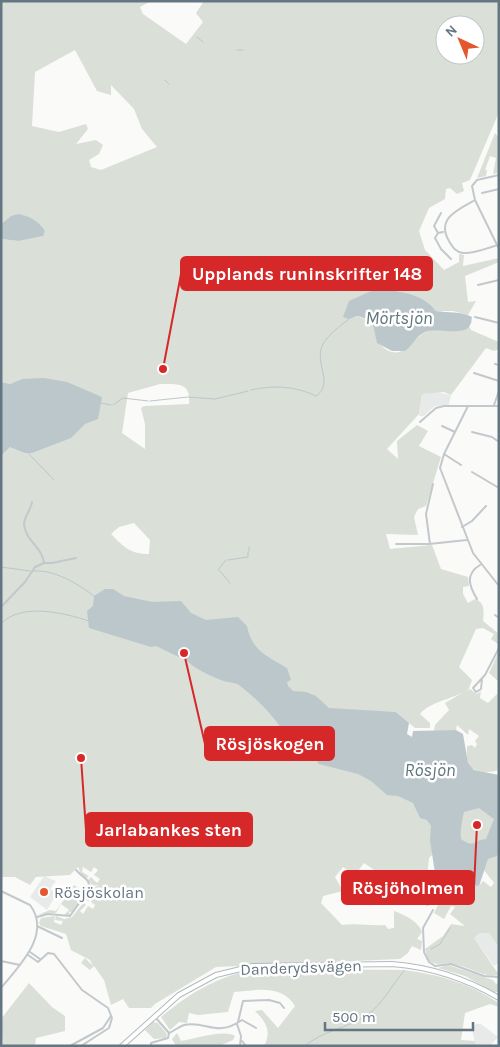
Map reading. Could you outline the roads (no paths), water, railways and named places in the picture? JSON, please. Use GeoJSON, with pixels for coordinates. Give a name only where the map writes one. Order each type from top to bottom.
{"type":"FeatureCollection","features":[{"type":"Feature","properties":{"kind":"main road","name":"Danderydsvägen"},"geometry":{"type":"LineString","coordinates":[[122,1046],[179,995],[198,984],[230,971],[253,966],[409,966],[436,970],[460,978],[499,998]]}},
{"type":"Feature","properties":{"kind":"street"},"geometry":{"type":"LineString","coordinates":[[499,175],[473,182],[475,200],[494,235],[499,249]]}},
{"type":"Feature","properties":{"kind":"street"},"geometry":{"type":"LineString","coordinates":[[482,193],[499,189]]}},
{"type":"Feature","properties":{"kind":"street"},"geometry":{"type":"LineString","coordinates":[[475,200],[453,213],[443,226],[443,232],[454,249],[462,253],[498,245]]}},
{"type":"Feature","properties":{"kind":"street"},"geometry":{"type":"LineString","coordinates":[[438,233],[434,226],[441,213]]}},
{"type":"Feature","properties":{"kind":"street"},"geometry":{"type":"LineString","coordinates":[[443,232],[438,233],[435,238],[437,244],[452,260]]}},
{"type":"Feature","properties":{"kind":"street"},"geometry":{"type":"LineString","coordinates":[[494,235],[499,232]]}},
{"type":"Feature","properties":{"kind":"street"},"geometry":{"type":"LineString","coordinates":[[478,286],[499,280]]}},
{"type":"Feature","properties":{"kind":"street"},"geometry":{"type":"LineString","coordinates":[[475,318],[499,323]]}},
{"type":"Feature","properties":{"kind":"street"},"geometry":{"type":"LineString","coordinates":[[495,364],[499,365]]}},
{"type":"Feature","properties":{"kind":"street"},"geometry":{"type":"LineString","coordinates":[[474,373],[499,381]]}},
{"type":"Feature","properties":{"kind":"street"},"geometry":{"type":"LineString","coordinates":[[494,406],[499,391]]}},
{"type":"Feature","properties":{"kind":"street"},"geometry":{"type":"LineString","coordinates":[[468,406],[444,454],[440,468],[467,540],[480,564],[499,586]]}},
{"type":"Feature","properties":{"kind":"street"},"geometry":{"type":"LineString","coordinates":[[420,422],[436,408],[499,406]]}},
{"type":"Feature","properties":{"kind":"street"},"geometry":{"type":"LineString","coordinates":[[442,426],[455,432]]}},
{"type":"Feature","properties":{"kind":"street"},"geometry":{"type":"LineString","coordinates":[[472,432],[492,437],[499,442]]}},
{"type":"Feature","properties":{"kind":"street"},"geometry":{"type":"LineString","coordinates":[[444,454],[461,465]]}},
{"type":"Feature","properties":{"kind":"street"},"geometry":{"type":"LineString","coordinates":[[472,472],[499,488]]}},
{"type":"Feature","properties":{"kind":"street"},"geometry":{"type":"LineString","coordinates":[[430,544],[426,514],[433,484]]}},
{"type":"Feature","properties":{"kind":"street"},"geometry":{"type":"LineString","coordinates":[[32,502],[25,519],[25,530],[32,544],[40,551],[44,563]]}},
{"type":"Feature","properties":{"kind":"street"},"geometry":{"type":"LineString","coordinates":[[462,527],[472,521],[486,506]]}},
{"type":"Feature","properties":{"kind":"street"},"geometry":{"type":"LineString","coordinates":[[396,544],[430,544],[467,540]]}},
{"type":"Feature","properties":{"kind":"street"},"geometry":{"type":"LineString","coordinates":[[1,607],[25,582],[33,568],[44,563],[76,558]]}},
{"type":"Feature","properties":{"kind":"street"},"geometry":{"type":"LineString","coordinates":[[476,599],[469,581],[474,568],[480,564]]}},
{"type":"Feature","properties":{"kind":"street"},"geometry":{"type":"LineString","coordinates":[[495,615],[499,618]]}},
{"type":"Feature","properties":{"kind":"street"},"geometry":{"type":"LineString","coordinates":[[482,679],[481,689],[476,692],[473,688],[482,679],[499,648]]}},
{"type":"Feature","properties":{"kind":"street"},"geometry":{"type":"LineString","coordinates":[[37,917],[48,914],[67,917],[72,915],[90,888],[88,881],[80,875]]}},
{"type":"Feature","properties":{"kind":"street"},"geometry":{"type":"LineString","coordinates":[[1,891],[30,905],[37,917],[37,926],[29,953],[1,988]]}},
{"type":"Feature","properties":{"kind":"street"},"geometry":{"type":"LineString","coordinates":[[433,910],[423,928],[424,952],[429,962],[435,966],[451,964],[484,976],[499,977]]}},
{"type":"Feature","properties":{"kind":"street"},"geometry":{"type":"LineString","coordinates":[[37,926],[62,938]]}},
{"type":"Feature","properties":{"kind":"street"},"geometry":{"type":"LineString","coordinates":[[29,953],[40,959],[48,953],[54,954],[80,988],[106,1006],[112,1022],[109,1028],[81,1046]]}},
{"type":"Feature","properties":{"kind":"street"},"geometry":{"type":"LineString","coordinates":[[1,961],[20,965]]}},
{"type":"Feature","properties":{"kind":"street"},"geometry":{"type":"LineString","coordinates":[[246,1046],[242,1042],[238,1024],[243,1001],[269,1000],[280,1003],[284,1008]]}},
{"type":"Feature","properties":{"kind":"street"},"geometry":{"type":"LineString","coordinates":[[70,1046],[103,1028],[111,1016]]}},
{"type":"Feature","properties":{"kind":"street"},"geometry":{"type":"LineString","coordinates":[[155,1017],[169,1033]]}},
{"type":"Feature","properties":{"kind":"street"},"geometry":{"type":"LineString","coordinates":[[151,1046],[150,1043],[168,1038],[169,1033],[184,1025],[219,1029],[238,1024],[242,1020],[256,1028]]}},
{"type":"Feature","properties":{"kind":"street"},"geometry":{"type":"LineString","coordinates":[[240,1046],[242,1042]]}},
{"type":"Feature","properties":{"kind":"water"},"geometry":{"type":"Polygon","coordinates":[[[19,214],[37,222],[45,231],[43,236],[19,241],[1,239],[1,224],[11,216],[19,214]]]}},
{"type":"Feature","properties":{"kind":"water","name":"Mörtsjön"},"geometry":{"type":"Polygon","coordinates":[[[387,290],[407,293],[420,298],[436,311],[468,315],[472,317],[471,323],[467,329],[462,330],[425,332],[405,351],[392,351],[377,343],[373,326],[367,320],[357,316],[349,319],[343,317],[349,301],[371,291],[387,290]]]}},
{"type":"Feature","properties":{"kind":"water"},"geometry":{"type":"Polygon","coordinates":[[[44,378],[67,382],[102,397],[98,419],[85,424],[71,438],[32,453],[25,453],[10,447],[1,456],[1,382],[10,384],[22,379],[44,378]]]}},
{"type":"Feature","properties":{"kind":"water","name":"Rösjön"},"geometry":{"type":"Polygon","coordinates":[[[105,589],[113,589],[124,596],[152,602],[181,601],[191,613],[206,620],[238,617],[247,626],[249,634],[261,652],[287,668],[291,680],[287,682],[288,686],[293,691],[306,692],[316,696],[329,708],[396,712],[409,723],[407,734],[412,737],[413,731],[456,730],[463,734],[468,763],[474,770],[499,775],[499,850],[497,856],[488,859],[479,886],[457,883],[455,890],[452,891],[438,880],[435,873],[430,840],[431,826],[427,820],[420,818],[413,803],[398,796],[387,795],[371,781],[358,774],[319,764],[304,746],[284,733],[264,708],[236,683],[226,682],[214,677],[191,664],[185,657],[181,658],[156,646],[151,647],[89,628],[87,611],[93,606],[94,596],[105,589]],[[479,808],[464,812],[461,839],[472,844],[486,839],[494,819],[479,808]]]}},
{"type":"Feature","properties":{"kind":"waterway"},"geometry":{"type":"LineString","coordinates":[[197,37],[203,42]]}},
{"type":"Feature","properties":{"kind":"waterway"},"geometry":{"type":"LineString","coordinates":[[237,50],[243,50]]}},
{"type":"Feature","properties":{"kind":"waterway"},"geometry":{"type":"LineString","coordinates":[[165,80],[169,84]]}},
{"type":"Feature","properties":{"kind":"waterway"},"geometry":{"type":"LineString","coordinates":[[251,390],[284,387],[316,396],[324,385],[320,358],[323,344],[331,334],[349,319]]}},
{"type":"Feature","properties":{"kind":"waterway"},"geometry":{"type":"LineString","coordinates":[[150,401],[188,397],[215,399],[248,391]]}},
{"type":"Feature","properties":{"kind":"waterway"},"geometry":{"type":"LineString","coordinates":[[113,405],[123,398],[148,401]]}},
{"type":"Feature","properties":{"kind":"waterway"},"geometry":{"type":"LineString","coordinates":[[101,403],[111,405]]}},
{"type":"Feature","properties":{"kind":"waterway"},"geometry":{"type":"LineString","coordinates":[[28,453],[54,480]]}},
{"type":"Feature","properties":{"kind":"waterway"},"geometry":{"type":"LineString","coordinates":[[228,560],[248,557],[248,552]]}},
{"type":"Feature","properties":{"kind":"waterway"},"geometry":{"type":"LineString","coordinates":[[218,570],[226,560]]}},
{"type":"Feature","properties":{"kind":"waterway"},"geometry":{"type":"LineString","coordinates":[[1,567],[30,571]]}},
{"type":"Feature","properties":{"kind":"waterway"},"geometry":{"type":"LineString","coordinates":[[33,571],[49,572],[57,575],[73,582],[94,596]]}},
{"type":"Feature","properties":{"kind":"waterway"},"geometry":{"type":"LineString","coordinates":[[220,571],[230,583]]}},
{"type":"Feature","properties":{"kind":"waterway"},"geometry":{"type":"LineString","coordinates":[[1,624],[9,617],[31,611],[68,615],[89,621]]}},
{"type":"Feature","properties":{"kind":"waterway"},"geometry":{"type":"LineString","coordinates":[[431,949],[440,944],[450,928]]}},
{"type":"Feature","properties":{"kind":"waterway"},"geometry":{"type":"LineString","coordinates":[[305,1046],[319,1036],[351,1024],[373,1011],[404,971]]}},
{"type":"Feature","properties":{"kind":"place","name":"Upplands runinskrifter 148"},"geometry":{"type":"Point","coordinates":[163,369]}},
{"type":"Feature","properties":{"kind":"place","name":"Rösjöskogen"},"geometry":{"type":"Point","coordinates":[184,653]}},
{"type":"Feature","properties":{"kind":"place","name":"Jarlabankes sten"},"geometry":{"type":"Point","coordinates":[81,758]}},
{"type":"Feature","properties":{"kind":"place","name":"Rösjöholmen"},"geometry":{"type":"Point","coordinates":[477,825]}},
{"type":"Feature","properties":{"kind":"place","name":"Rösjöskolan"},"geometry":{"type":"Point","coordinates":[44,892]}}]}
